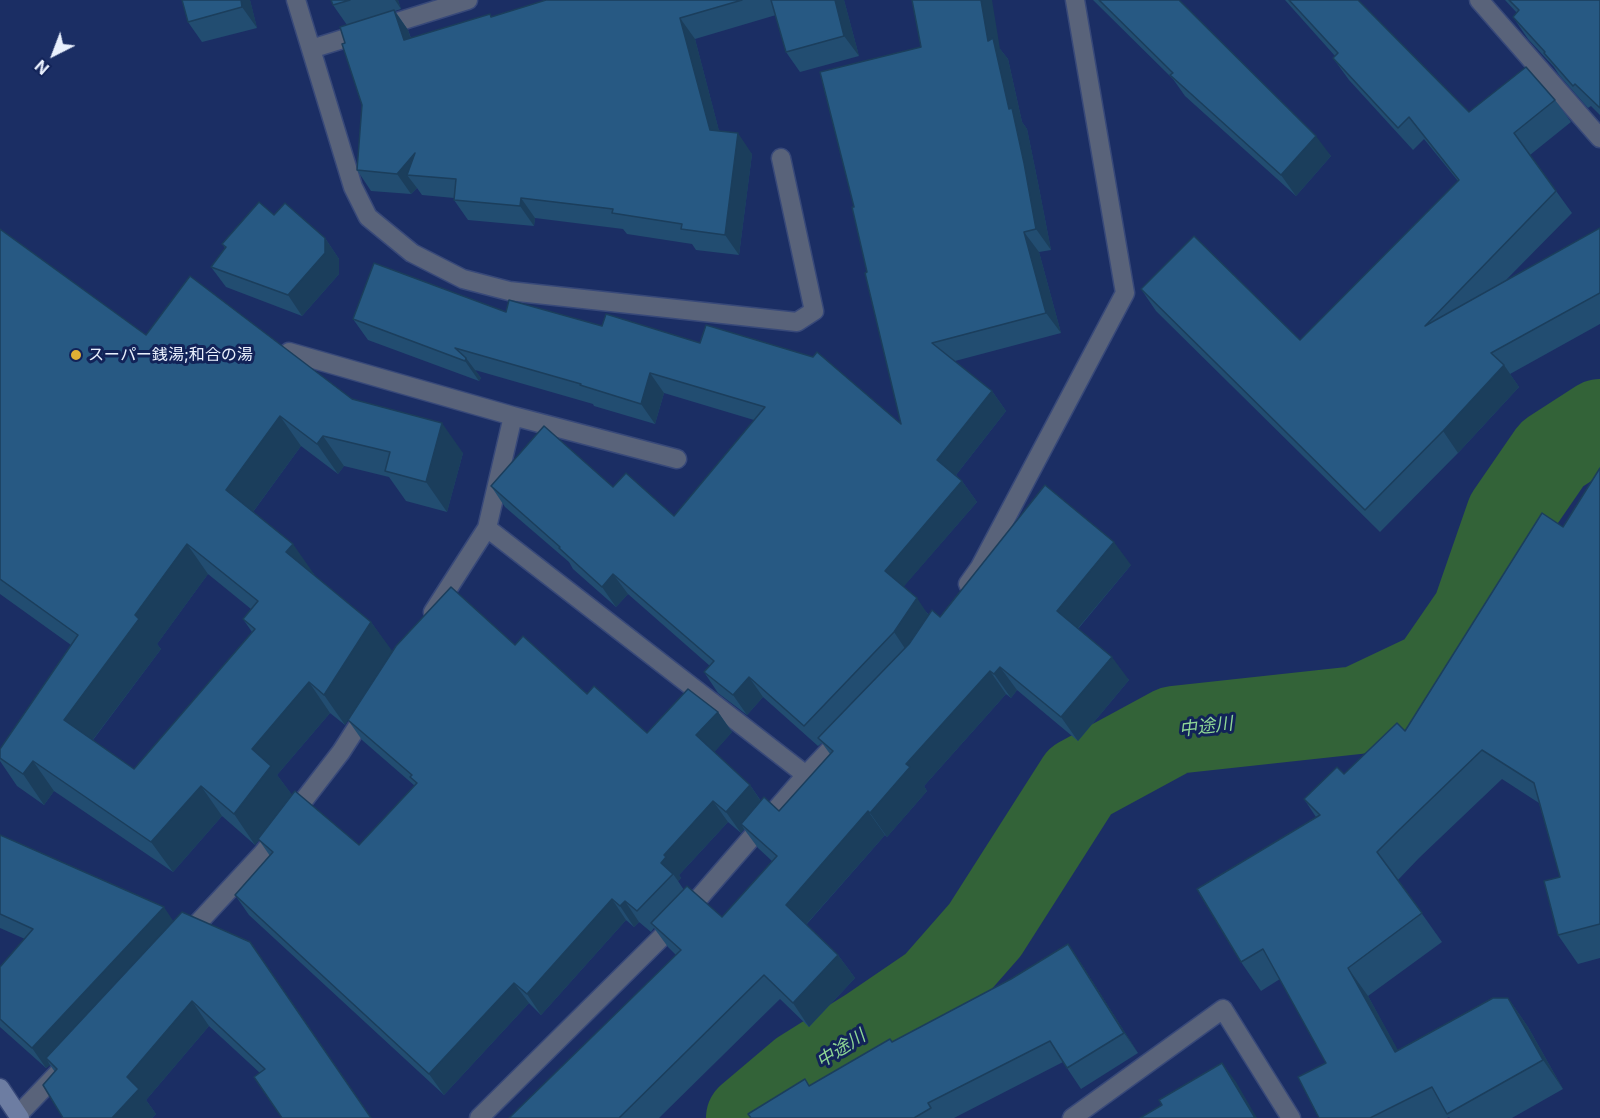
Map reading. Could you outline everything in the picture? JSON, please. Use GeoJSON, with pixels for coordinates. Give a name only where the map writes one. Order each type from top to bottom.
{"type":"FeatureCollection","features":[{"type":"Feature","properties":{"kind":"street"},"geometry":{"type":"LineString","coordinates":[[296,0],[352,187],[368,217],[412,253],[463,279],[509,291],[797,322],[814,311],[781,158]]}},
{"type":"Feature","properties":{"kind":"street"},"geometry":{"type":"LineString","coordinates":[[311,49],[468,0]]}},
{"type":"Feature","properties":{"kind":"street"},"geometry":{"type":"LineString","coordinates":[[961,596],[980,567],[1125,293],[1075,0]]}},
{"type":"Feature","properties":{"kind":"street"},"geometry":{"type":"LineString","coordinates":[[1479,0],[1600,138]]}},
{"type":"Feature","properties":{"kind":"street"},"geometry":{"type":"LineString","coordinates":[[289,352],[513,416],[677,459]]}},
{"type":"Feature","properties":{"kind":"street"},"geometry":{"type":"LineString","coordinates":[[423,626],[487,528],[513,416]]}},
{"type":"Feature","properties":{"kind":"street"},"geometry":{"type":"LineString","coordinates":[[487,528],[806,775]]}},
{"type":"Feature","properties":{"kind":"street"},"geometry":{"type":"LineString","coordinates":[[173,949],[263,853],[341,752],[379,694]]}},
{"type":"Feature","properties":{"kind":"street"},"geometry":{"type":"LineString","coordinates":[[479,1118],[685,914],[806,775],[853,726]]}},
{"type":"Feature","properties":{"kind":"street"},"geometry":{"type":"LineString","coordinates":[[1072,1118],[1223,1010],[1291,1118]]}},
{"type":"Feature","properties":{"kind":"street"},"geometry":{"type":"LineString","coordinates":[[0,1088],[19,1117],[75,1054]]}},
{"type":"Feature","properties":{"kind":"building"},"geometry":{"type":"Polygon","coordinates":[[[182,0],[241,0],[242,7],[188,22],[182,0]]]}},
{"type":"Feature","properties":{"kind":"building"},"geometry":{"type":"Polygon","coordinates":[[[331,0],[350,0],[333,5],[331,0]]]}},
{"type":"Feature","properties":{"kind":"building"},"geometry":{"type":"Polygon","coordinates":[[[546,0],[742,0],[680,18],[710,130],[738,133],[725,235],[681,229],[682,224],[612,213],[613,209],[521,198],[520,206],[454,200],[456,179],[407,175],[415,153],[397,174],[357,170],[362,105],[342,44],[345,43],[340,27],[394,10],[404,40],[546,0]]]}},
{"type":"Feature","properties":{"kind":"building"},"geometry":{"type":"Polygon","coordinates":[[[771,0],[835,0],[844,36],[786,52],[771,0]]]}},
{"type":"Feature","properties":{"kind":"building"},"geometry":{"type":"Polygon","coordinates":[[[912,0],[981,0],[988,41],[993,38],[1024,163],[1036,229],[1024,232],[1046,313],[932,343],[992,391],[937,460],[962,481],[885,571],[917,598],[894,632],[804,726],[749,677],[733,695],[704,672],[714,661],[613,574],[602,587],[491,486],[544,426],[613,487],[626,473],[674,516],[765,407],[650,373],[641,404],[581,384],[455,348],[466,358],[465,361],[353,319],[374,263],[506,312],[509,300],[602,326],[606,314],[700,343],[706,325],[813,357],[817,352],[901,424],[865,273],[867,272],[852,207],[854,207],[820,72],[921,47],[912,0]]]}},
{"type":"Feature","properties":{"kind":"building"},"geometry":{"type":"Polygon","coordinates":[[[1099,0],[1179,0],[1316,136],[1281,175],[1170,75],[1173,73],[1099,0]]]}},
{"type":"Feature","properties":{"kind":"building"},"geometry":{"type":"Polygon","coordinates":[[[1289,0],[1358,0],[1469,112],[1526,67],[1555,100],[1514,133],[1556,191],[1425,326],[1600,228],[1600,293],[1491,353],[1504,365],[1365,510],[1141,289],[1194,236],[1300,340],[1459,180],[1409,117],[1398,128],[1333,58],[1338,53],[1289,0]]]}},
{"type":"Feature","properties":{"kind":"building"},"geometry":{"type":"Polygon","coordinates":[[[1509,0],[1600,0],[1600,108],[1575,84],[1573,86],[1513,17],[1519,10],[1509,0]]]}},
{"type":"Feature","properties":{"kind":"building"},"geometry":{"type":"Polygon","coordinates":[[[259,202],[274,215],[285,203],[325,238],[325,253],[288,295],[211,267],[226,247],[222,244],[259,202]]]}},
{"type":"Feature","properties":{"kind":"building"},"geometry":{"type":"Polygon","coordinates":[[[0,229],[146,335],[190,276],[352,399],[442,423],[426,482],[385,471],[390,452],[323,436],[317,444],[280,416],[226,490],[293,544],[286,552],[371,622],[324,695],[309,682],[252,749],[271,766],[234,814],[201,786],[151,842],[33,761],[23,774],[0,758],[0,749],[78,635],[0,579],[0,229]],[[187,544],[135,615],[139,619],[64,720],[134,769],[255,629],[243,619],[258,601],[187,544]]]}},
{"type":"Feature","properties":{"kind":"building"},"geometry":{"type":"Polygon","coordinates":[[[1600,468],[1600,924],[1558,935],[1544,881],[1560,877],[1534,783],[1482,750],[1377,852],[1422,913],[1348,968],[1395,1052],[1493,998],[1508,998],[1543,1060],[1447,1114],[1432,1087],[1370,1118],[1319,1118],[1298,1077],[1326,1063],[1263,949],[1241,962],[1197,889],[1320,815],[1304,799],[1337,767],[1344,774],[1397,723],[1405,731],[1542,513],[1563,527],[1600,468]]]}},
{"type":"Feature","properties":{"kind":"building"},"geometry":{"type":"Polygon","coordinates":[[[1045,485],[1114,542],[1057,611],[1112,657],[1061,717],[1000,667],[994,674],[990,671],[906,764],[910,767],[870,813],[868,811],[786,905],[838,955],[793,1003],[764,975],[619,1118],[509,1118],[681,950],[651,923],[687,886],[722,917],[777,856],[741,824],[764,797],[779,811],[833,751],[818,738],[909,644],[932,610],[940,617],[1045,485]]]}},
{"type":"Feature","properties":{"kind":"building"},"geometry":{"type":"Polygon","coordinates":[[[451,587],[515,645],[523,636],[587,694],[594,686],[647,733],[688,689],[718,712],[696,735],[750,785],[726,812],[713,801],[664,855],[666,857],[661,863],[673,874],[637,911],[625,901],[620,906],[612,899],[527,994],[514,983],[429,1074],[235,895],[273,852],[258,839],[295,791],[359,845],[417,783],[410,777],[412,775],[348,720],[396,646],[451,587]]]}},
{"type":"Feature","properties":{"kind":"building"},"geometry":{"type":"Polygon","coordinates":[[[0,835],[164,907],[32,1048],[0,1019],[0,967],[33,929],[0,914],[0,835]]]}},
{"type":"Feature","properties":{"kind":"building"},"geometry":{"type":"Polygon","coordinates":[[[182,912],[250,942],[371,1118],[282,1118],[254,1077],[265,1069],[192,1001],[127,1077],[139,1089],[112,1118],[63,1118],[43,1085],[57,1069],[46,1058],[182,912]]]}},
{"type":"Feature","properties":{"kind":"building"},"geometry":{"type":"Polygon","coordinates":[[[1068,944],[1124,1033],[1067,1068],[1050,1041],[928,1103],[931,1108],[914,1118],[751,1118],[748,1114],[805,1079],[809,1086],[890,1039],[892,1042],[1011,979],[1068,944]]]}},
{"type":"Feature","properties":{"kind":"building"},"geometry":{"type":"Polygon","coordinates":[[[1222,1063],[1255,1118],[1140,1118],[1162,1105],[1159,1100],[1222,1063]]]}},
{"type":"Feature","properties":{"kind":"waterway","name":"中途川"},"geometry":{"type":"LineString","coordinates":[[750,1118],[802,1074],[935,987],[985,930],[1080,781],[1174,730],[1358,710],[1434,674],[1476,613],[1510,515],[1552,454],[1600,423]]}},
{"type":"Feature","properties":{"kind":"place","name":"スーパー銭湯;和合の湯"},"geometry":{"type":"Point","coordinates":[76,355]}}]}
